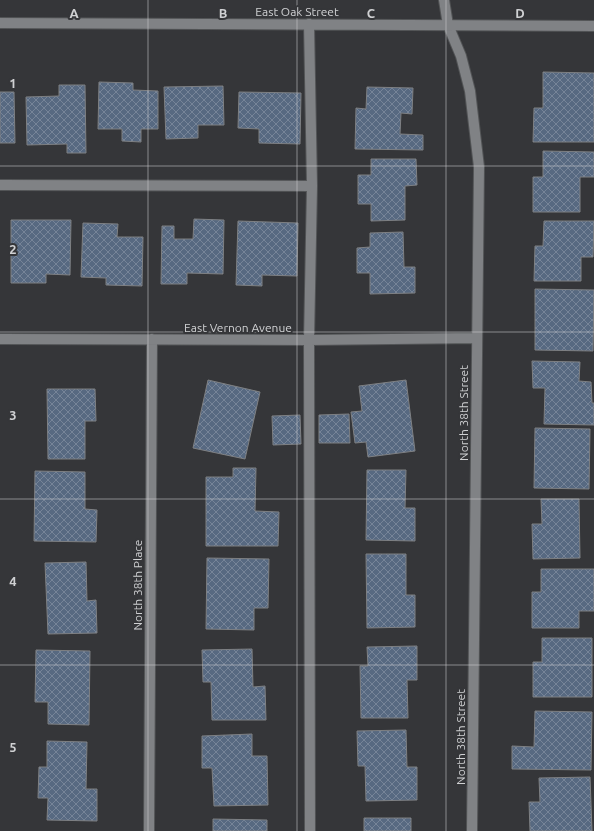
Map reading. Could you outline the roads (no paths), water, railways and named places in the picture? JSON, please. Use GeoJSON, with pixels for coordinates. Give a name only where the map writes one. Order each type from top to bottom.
{"type":"FeatureCollection","features":[{"type":"Feature","properties":{"kind":"street","name":"North 38th Street"},"geometry":{"type":"LineString","coordinates":[[444,0],[448,25],[461,56],[470,91],[479,167],[472,831]]}},
{"type":"Feature","properties":{"kind":"street","name":"East Oak Street"},"geometry":{"type":"LineString","coordinates":[[0,23],[594,26]]}},
{"type":"Feature","properties":{"kind":"street"},"geometry":{"type":"LineString","coordinates":[[309,24],[312,186],[309,340],[310,831]]}},
{"type":"Feature","properties":{"kind":"street"},"geometry":{"type":"LineString","coordinates":[[0,185],[312,186]]}},
{"type":"Feature","properties":{"kind":"street","name":"East Vernon Avenue"},"geometry":{"type":"LineString","coordinates":[[0,338],[309,340],[476,338]]}},
{"type":"Feature","properties":{"kind":"street","name":"North 38th Place"},"geometry":{"type":"LineString","coordinates":[[149,831],[152,339]]}}]}
